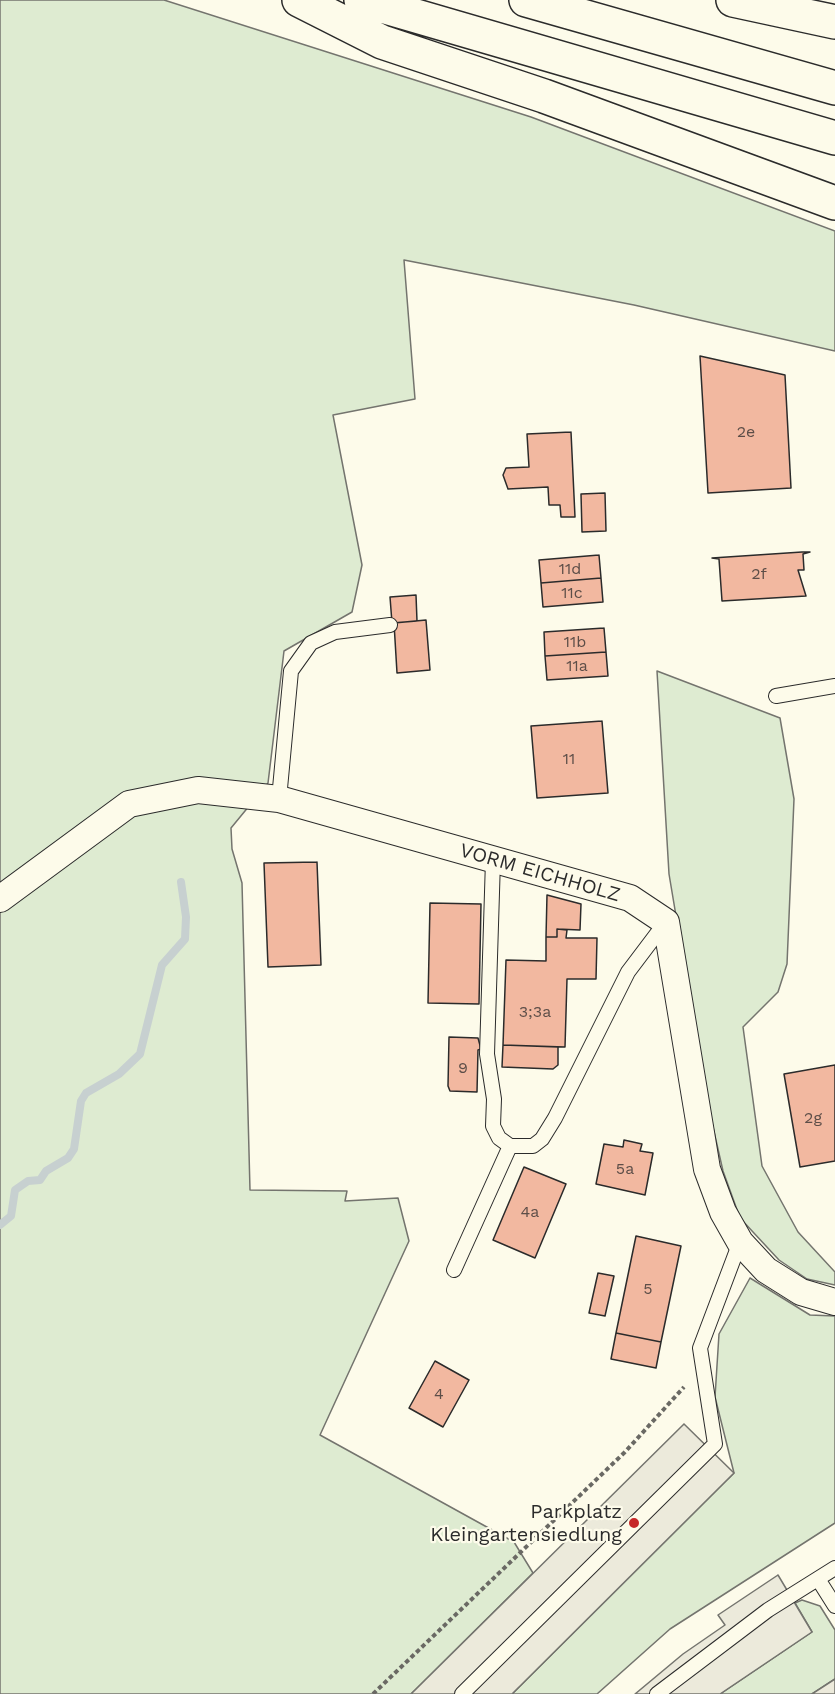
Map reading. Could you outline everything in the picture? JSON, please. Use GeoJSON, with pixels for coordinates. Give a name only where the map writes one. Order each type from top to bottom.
{"type":"FeatureCollection","features":[{"type":"Feature","properties":{"kind":"highway"},"geometry":{"type":"LineString","coordinates":[[299,0],[382,42],[544,96],[835,203]]}},
{"type":"Feature","properties":{"kind":"highway"},"geometry":{"type":"LineString","coordinates":[[361,0],[835,138]]}},
{"type":"Feature","properties":{"kind":"highway"},"geometry":{"type":"LineString","coordinates":[[526,0],[835,88]]}},
{"type":"Feature","properties":{"kind":"highway"},"geometry":{"type":"LineString","coordinates":[[733,0],[835,22]]}},
{"type":"Feature","properties":{"kind":"street","name":"VORM EICHHOLZ"},"geometry":{"type":"LineString","coordinates":[[0,899],[129,804],[198,790],[279,799],[630,898],[666,921]]}},
{"type":"Feature","properties":{"kind":"street"},"geometry":{"type":"LineString","coordinates":[[666,921],[707,1169],[723,1212],[740,1242],[766,1270],[801,1292],[835,1302]]}},
{"type":"Feature","properties":{"kind":"lane"},"geometry":{"type":"LineString","coordinates":[[279,799],[291,670],[311,643],[319,639],[335,632],[390,625]]}},
{"type":"Feature","properties":{"kind":"lane"},"geometry":{"type":"LineString","coordinates":[[776,696],[835,686]]}},
{"type":"Feature","properties":{"kind":"lane"},"geometry":{"type":"LineString","coordinates":[[493,860],[487,1054],[494,1099],[493,1126],[499,1138],[510,1146],[533,1146],[542,1139],[628,972],[666,921]]}},
{"type":"Feature","properties":{"kind":"lane"},"geometry":{"type":"LineString","coordinates":[[454,1270],[510,1146]]}},
{"type":"Feature","properties":{"kind":"lane"},"geometry":{"type":"LineString","coordinates":[[462,1694],[715,1444],[700,1348],[740,1242]]}},
{"type":"Feature","properties":{"kind":"lane"},"geometry":{"type":"LineString","coordinates":[[657,1694],[768,1610],[835,1568]]}},
{"type":"Feature","properties":{"kind":"lane"},"geometry":{"type":"LineString","coordinates":[[818,1579],[835,1606]]}},
{"type":"Feature","properties":{"kind":"path"},"geometry":{"type":"LineString","coordinates":[[373,1694],[626,1452],[683,1390],[700,1348]]}},
{"type":"Feature","properties":{"kind":"green space"},"geometry":{"type":"Polygon","coordinates":[[[0,0],[164,0],[531,117],[835,231],[835,351],[634,305],[404,260],[415,399],[333,415],[362,565],[352,612],[284,651],[268,783],[231,828],[232,849],[242,883],[250,1190],[347,1191],[345,1201],[398,1198],[409,1241],[320,1435],[514,1542],[533,1573],[411,1694],[0,1694],[0,0]]]}},
{"type":"Feature","properties":{"kind":"green space"},"geometry":{"type":"Polygon","coordinates":[[[657,671],[780,718],[794,799],[787,964],[778,992],[743,1027],[762,1166],[798,1232],[835,1272],[835,1285],[807,1279],[779,1260],[740,1218],[723,1171],[707,1101],[669,874],[657,671]]]}},
{"type":"Feature","properties":{"kind":"green space"},"geometry":{"type":"Polygon","coordinates":[[[750,1278],[810,1315],[835,1316],[835,1523],[670,1629],[597,1694],[512,1694],[734,1473],[715,1397],[719,1334],[750,1278]]]}},
{"type":"Feature","properties":{"kind":"green space"},"geometry":{"type":"Polygon","coordinates":[[[802,1600],[820,1606],[835,1630],[835,1679],[812,1694],[720,1694],[812,1632],[795,1603],[802,1600]]]}},
{"type":"Feature","properties":{"kind":"shaded area","name":"Parkplatz Kleingartensiedlung"},"geometry":{"type":"Polygon","coordinates":[[[684,1424],[734,1473],[512,1694],[411,1694],[684,1424]]]}},
{"type":"Feature","properties":{"kind":"shaded area"},"geometry":{"type":"Polygon","coordinates":[[[778,1575],[812,1632],[720,1694],[635,1694],[683,1654],[725,1625],[718,1615],[778,1575]]]}},
{"type":"Feature","properties":{"kind":"shaded area"},"geometry":{"type":"Polygon","coordinates":[[[835,1679],[835,1694],[812,1694],[835,1679]]]}},
{"type":"Feature","properties":{"kind":"building"},"geometry":{"type":"Polygon","coordinates":[[[700,356],[785,375],[791,488],[708,493],[700,356]]]}},
{"type":"Feature","properties":{"kind":"building"},"geometry":{"type":"Polygon","coordinates":[[[571,432],[575,517],[561,517],[560,505],[549,505],[548,487],[508,489],[503,475],[506,468],[529,467],[527,434],[571,432]]]}},
{"type":"Feature","properties":{"kind":"building"},"geometry":{"type":"Polygon","coordinates":[[[605,493],[606,531],[582,532],[581,494],[605,493]]]}},
{"type":"Feature","properties":{"kind":"building"},"geometry":{"type":"Polygon","coordinates":[[[810,552],[803,554],[804,570],[798,570],[806,596],[722,601],[719,559],[712,558],[810,552]]]}},
{"type":"Feature","properties":{"kind":"building"},"geometry":{"type":"Polygon","coordinates":[[[599,555],[601,578],[541,583],[539,560],[599,555]]]}},
{"type":"Feature","properties":{"kind":"building"},"geometry":{"type":"Polygon","coordinates":[[[601,578],[603,602],[543,607],[541,583],[601,578]]]}},
{"type":"Feature","properties":{"kind":"building"},"geometry":{"type":"Polygon","coordinates":[[[416,595],[417,621],[392,623],[390,597],[416,595]]]}},
{"type":"Feature","properties":{"kind":"building"},"geometry":{"type":"Polygon","coordinates":[[[426,620],[430,670],[397,673],[394,623],[426,620]]]}},
{"type":"Feature","properties":{"kind":"building"},"geometry":{"type":"Polygon","coordinates":[[[604,628],[606,652],[545,656],[544,632],[604,628]]]}},
{"type":"Feature","properties":{"kind":"building"},"geometry":{"type":"Polygon","coordinates":[[[606,652],[608,676],[547,680],[545,656],[606,652]]]}},
{"type":"Feature","properties":{"kind":"building"},"geometry":{"type":"Polygon","coordinates":[[[602,721],[608,793],[537,798],[531,726],[602,721]]]}},
{"type":"Feature","properties":{"kind":"building"},"geometry":{"type":"Polygon","coordinates":[[[317,862],[321,965],[268,967],[264,863],[317,862]]]}},
{"type":"Feature","properties":{"kind":"building"},"geometry":{"type":"Polygon","coordinates":[[[547,895],[581,904],[580,930],[557,929],[557,937],[546,937],[547,895]]]}},
{"type":"Feature","properties":{"kind":"building"},"geometry":{"type":"Polygon","coordinates":[[[430,903],[481,904],[479,1004],[428,1003],[430,903]]]}},
{"type":"Feature","properties":{"kind":"building"},"geometry":{"type":"Polygon","coordinates":[[[557,929],[567,930],[566,938],[597,938],[596,979],[567,979],[565,1047],[503,1045],[506,960],[546,961],[546,937],[557,937],[557,929]]]}},
{"type":"Feature","properties":{"kind":"building"},"geometry":{"type":"Polygon","coordinates":[[[449,1037],[478,1038],[481,1049],[478,1050],[477,1092],[450,1091],[448,1086],[449,1037]]]}},
{"type":"Feature","properties":{"kind":"building"},"geometry":{"type":"Polygon","coordinates":[[[503,1045],[558,1047],[558,1065],[553,1069],[502,1067],[503,1045]]]}},
{"type":"Feature","properties":{"kind":"building"},"geometry":{"type":"Polygon","coordinates":[[[835,1065],[835,1161],[800,1167],[784,1074],[835,1065]]]}},
{"type":"Feature","properties":{"kind":"building"},"geometry":{"type":"Polygon","coordinates":[[[624,1140],[642,1144],[640,1151],[653,1153],[645,1195],[596,1184],[604,1144],[623,1147],[624,1140]]]}},
{"type":"Feature","properties":{"kind":"building"},"geometry":{"type":"Polygon","coordinates":[[[524,1167],[566,1184],[535,1258],[493,1240],[524,1167]]]}},
{"type":"Feature","properties":{"kind":"building"},"geometry":{"type":"Polygon","coordinates":[[[636,1236],[681,1246],[661,1342],[616,1333],[636,1236]]]}},
{"type":"Feature","properties":{"kind":"building"},"geometry":{"type":"Polygon","coordinates":[[[598,1273],[614,1276],[605,1316],[589,1313],[598,1273]]]}},
{"type":"Feature","properties":{"kind":"building"},"geometry":{"type":"Polygon","coordinates":[[[616,1333],[661,1342],[656,1368],[611,1359],[616,1333]]]}},
{"type":"Feature","properties":{"kind":"building"},"geometry":{"type":"Polygon","coordinates":[[[435,1361],[469,1380],[443,1427],[409,1408],[435,1361]]]}},
{"type":"Feature","properties":{"kind":"waterway"},"geometry":{"type":"LineString","coordinates":[[0,1225],[11,1216],[15,1190],[28,1181],[40,1180],[46,1171],[68,1158],[74,1149],[81,1101],[86,1093],[119,1074],[140,1054],[162,965],[185,939],[186,917],[181,882]]}},
{"type":"Feature","properties":{"kind":"place","name":"Parkplatz Kleingartensiedlung"},"geometry":{"type":"Point","coordinates":[634,1523]}}]}
